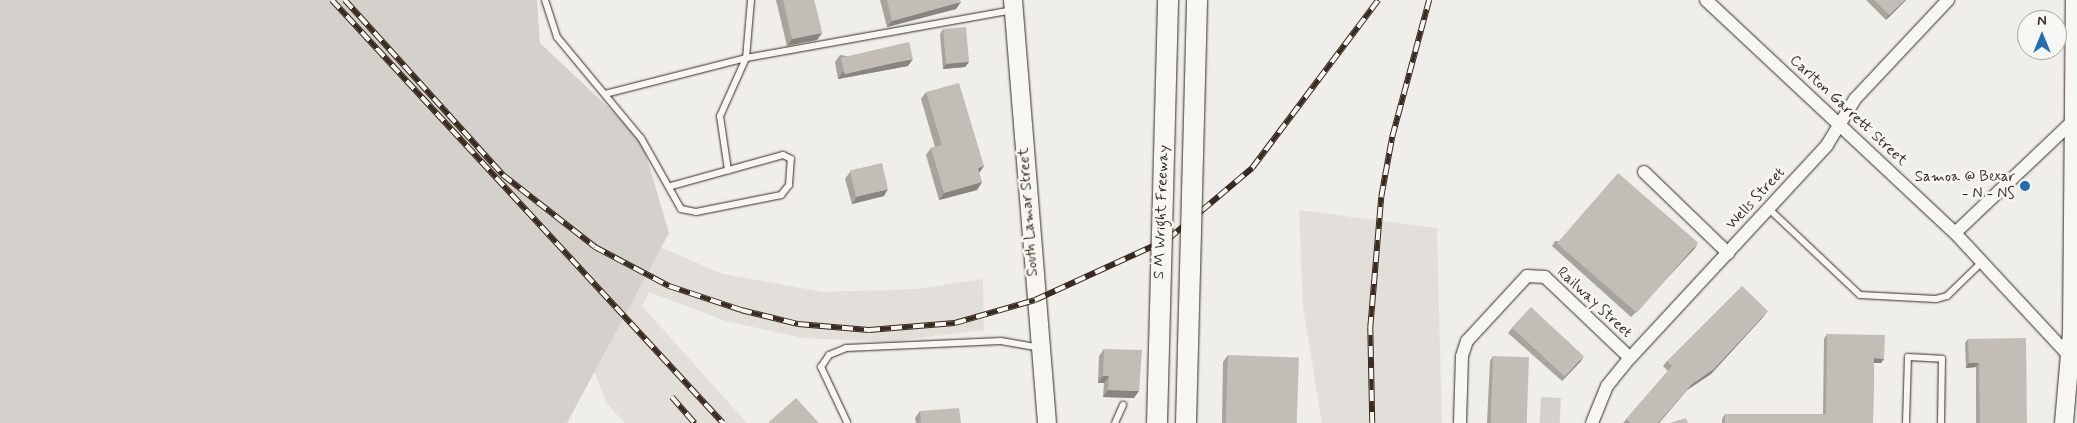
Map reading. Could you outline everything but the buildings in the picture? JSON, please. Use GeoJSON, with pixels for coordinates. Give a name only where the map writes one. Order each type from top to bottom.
{"type":"FeatureCollection","features":[{"type":"Feature","properties":{"kind":"main road","name":"S M Wright Freeway"},"geometry":{"type":"LineString","coordinates":[[1157,423],[1168,0]]}},
{"type":"Feature","properties":{"kind":"main road","name":"S M Wright Freeway"},"geometry":{"type":"LineString","coordinates":[[1186,423],[1197,0]]}},
{"type":"Feature","properties":{"kind":"street","name":"Wells Street"},"geometry":{"type":"LineString","coordinates":[[1592,423],[1607,386],[1630,358],[1827,145],[1855,98],[1948,0]]}},
{"type":"Feature","properties":{"kind":"street"},"geometry":{"type":"LineString","coordinates":[[2064,423],[2073,360],[2075,0]]}},
{"type":"Feature","properties":{"kind":"street","name":"Carlton Garrett Street"},"geometry":{"type":"LineString","coordinates":[[1711,2],[1955,232],[2073,360]]}},
{"type":"Feature","properties":{"kind":"street","name":"South Lamar Street"},"geometry":{"type":"LineString","coordinates":[[1013,5],[1047,423]]}},
{"type":"Feature","properties":{"kind":"street"},"geometry":{"type":"LineString","coordinates":[[1955,232],[2074,120]]}},
{"type":"Feature","properties":{"kind":"street"},"geometry":{"type":"LineString","coordinates":[[1644,172],[1728,253]]}},
{"type":"Feature","properties":{"kind":"street","name":"Railway Street"},"geometry":{"type":"LineString","coordinates":[[1460,423],[1462,356],[1467,342],[1527,276],[1545,278],[1630,358]]}},
{"type":"Feature","properties":{"kind":"lane"},"geometry":{"type":"LineString","coordinates":[[545,0],[557,37],[641,138],[671,186],[681,209],[696,212],[782,195],[789,185],[791,160],[783,155],[671,186]]}},
{"type":"Feature","properties":{"kind":"lane"},"geometry":{"type":"LineString","coordinates":[[728,170],[720,116],[746,58],[751,0]]}},
{"type":"Feature","properties":{"kind":"lane"},"geometry":{"type":"LineString","coordinates":[[605,94],[746,58],[1013,5]]}},
{"type":"Feature","properties":{"kind":"lane"},"geometry":{"type":"LineString","coordinates":[[1769,209],[1860,295],[1936,300],[1947,296],[1982,262]]}},
{"type":"Feature","properties":{"kind":"lane"},"geometry":{"type":"LineString","coordinates":[[847,422],[821,367],[829,355],[846,348],[1001,342],[1040,348]]}},
{"type":"Feature","properties":{"kind":"lane"},"geometry":{"type":"LineString","coordinates":[[1906,423],[1908,357],[1942,359],[1941,423]]}},
{"type":"Feature","properties":{"kind":"lane"},"geometry":{"type":"LineString","coordinates":[[1115,423],[1123,405]]}},
{"type":"Feature","properties":{"kind":"shaded area"},"geometry":{"type":"Polygon","coordinates":[[[0,0],[537,0],[540,43],[641,138],[669,233],[567,423],[0,423],[0,0]]]}},
{"type":"Feature","properties":{"kind":"shaded area"},"geometry":{"type":"Polygon","coordinates":[[[1299,210],[1437,228],[1442,423],[1322,423],[1303,307],[1299,210]]]}},
{"type":"Feature","properties":{"kind":"shaded area"},"geometry":{"type":"Polygon","coordinates":[[[588,216],[723,274],[824,292],[917,289],[983,279],[984,330],[889,342],[802,338],[726,321],[649,292],[642,306],[747,423],[625,423],[607,404],[549,257],[588,216]]]}},
{"type":"Feature","properties":{"kind":"shaded area"},"geometry":{"type":"Polygon","coordinates":[[[1541,397],[1561,398],[1560,423],[1540,423],[1541,397]]]}},
{"type":"Feature","properties":{"kind":"railway"},"geometry":{"type":"LineString","coordinates":[[332,0],[723,423]]}},
{"type":"Feature","properties":{"kind":"railway"},"geometry":{"type":"LineString","coordinates":[[345,0],[503,175],[595,247],[669,286],[741,310],[798,324],[869,330],[955,323],[1035,300],[1168,239],[1252,168],[1378,0]]}},
{"type":"Feature","properties":{"kind":"railway"},"geometry":{"type":"LineString","coordinates":[[1372,423],[1370,328],[1381,197],[1392,137],[1429,0]]}},
{"type":"Feature","properties":{"kind":"railway"},"geometry":{"type":"LineString","coordinates":[[672,397],[695,423]]}},
{"type":"Feature","properties":{"kind":"place","name":"Samoa @ Bexar - N - NS"},"geometry":{"type":"Point","coordinates":[2025,186]}}]}
